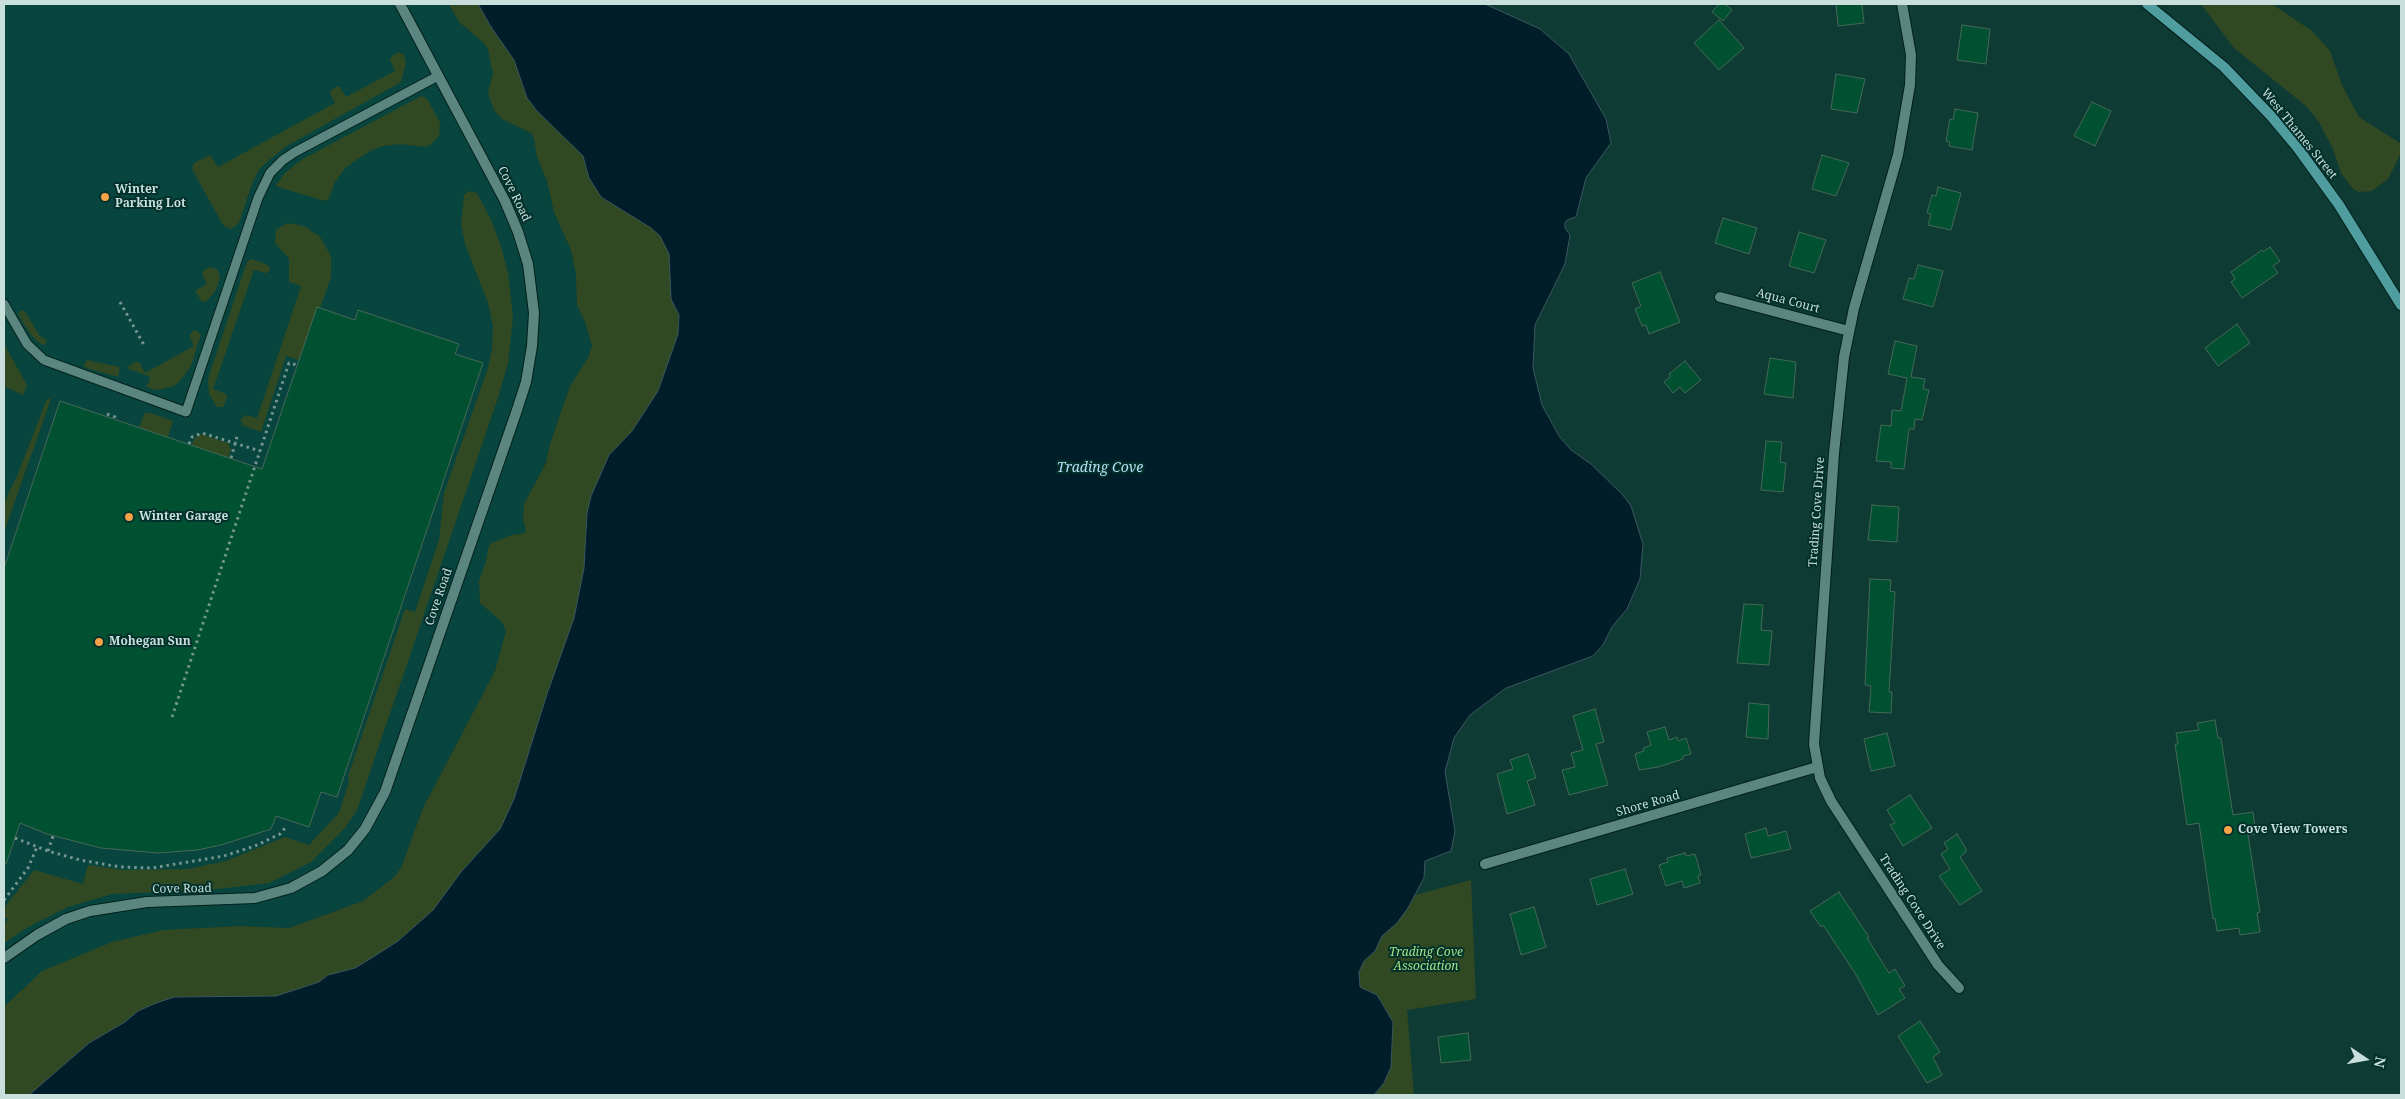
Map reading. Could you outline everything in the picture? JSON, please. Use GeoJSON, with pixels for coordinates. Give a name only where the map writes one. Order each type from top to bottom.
{"type":"FeatureCollection","features":[{"type":"Feature","properties":{"kind":"main road","name":"West Thames Street"},"geometry":{"type":"LineString","coordinates":[[2148,4],[2204,49],[2271,116],[2297,147],[2339,205],[2401,305]]}},
{"type":"Feature","properties":{"kind":"street","name":"Cove Road"},"geometry":{"type":"LineString","coordinates":[[4,958],[37,935],[66,920],[90,911],[147,902],[255,898],[291,888],[334,863],[354,843],[375,813],[395,768],[526,382],[532,346],[534,313],[524,248],[505,201],[400,4]]}},
{"type":"Feature","properties":{"kind":"street","name":"Trading Cove Drive"},"geometry":{"type":"LineString","coordinates":[[1902,4],[1909,42],[1911,67],[1903,129],[1893,176],[1861,280],[1849,331],[1838,403],[1814,724],[1817,767],[1832,801],[1928,952],[1960,988]]}},
{"type":"Feature","properties":{"kind":"street","name":"Aqua Court"},"geometry":{"type":"LineString","coordinates":[[1720,297],[1849,331]]}},
{"type":"Feature","properties":{"kind":"street","name":"Shore Road"},"geometry":{"type":"LineString","coordinates":[[1485,864],[1817,767]]}},
{"type":"Feature","properties":{"kind":"lane"},"geometry":{"type":"LineString","coordinates":[[4,304],[27,344],[44,360],[186,412],[258,198],[270,173],[283,160],[295,152],[438,76]]}},
{"type":"Feature","properties":{"kind":"path"},"geometry":{"type":"LineString","coordinates":[[120,302],[144,345]]}},
{"type":"Feature","properties":{"kind":"path"},"geometry":{"type":"LineString","coordinates":[[172,717],[289,362],[297,365]]}},
{"type":"Feature","properties":{"kind":"path"},"geometry":{"type":"LineString","coordinates":[[107,414],[115,416],[115,419]]}},
{"type":"Feature","properties":{"kind":"path"},"geometry":{"type":"LineString","coordinates":[[189,444],[192,437],[202,433],[260,451]]}},
{"type":"Feature","properties":{"kind":"path"},"geometry":{"type":"LineString","coordinates":[[231,458],[238,433]]}},
{"type":"Feature","properties":{"kind":"path"},"geometry":{"type":"LineString","coordinates":[[15,838],[48,851],[104,864],[152,868],[224,856],[255,846],[280,834],[286,828]]}},
{"type":"Feature","properties":{"kind":"path"},"geometry":{"type":"LineString","coordinates":[[48,851],[53,836]]}},
{"type":"Feature","properties":{"kind":"path"},"geometry":{"type":"LineString","coordinates":[[4,900],[28,868],[36,847]]}},
{"type":"Feature","properties":{"kind":"shaded area","name":"Mohegan Sun"},"geometry":{"type":"Polygon","coordinates":[[[4,4],[449,4],[459,22],[485,44],[488,50],[493,74],[488,93],[502,119],[531,133],[534,138],[537,157],[547,181],[554,212],[571,250],[576,274],[577,305],[585,322],[592,346],[588,358],[570,386],[550,444],[546,462],[524,504],[530,548],[495,671],[423,808],[401,868],[393,878],[363,901],[289,928],[239,926],[163,930],[4,1007],[4,4]]]}},
{"type":"Feature","properties":{"kind":"green space"},"geometry":{"type":"Polygon","coordinates":[[[449,4],[478,4],[491,27],[514,60],[527,98],[536,110],[583,156],[589,178],[601,197],[651,228],[660,236],[669,254],[671,299],[679,315],[678,334],[658,391],[632,431],[609,456],[591,496],[587,513],[584,568],[574,618],[547,694],[514,799],[500,829],[461,872],[433,910],[398,941],[355,968],[276,996],[174,997],[156,1003],[138,1011],[125,1022],[89,1043],[29,1095],[4,1095],[4,1007],[42,971],[112,942],[163,930],[239,926],[289,928],[363,901],[393,878],[401,868],[423,808],[495,671],[506,631],[502,622],[480,603],[479,581],[486,562],[488,549],[491,543],[512,535],[526,533],[523,517],[524,504],[546,463],[550,444],[570,386],[588,358],[592,346],[585,322],[577,305],[576,274],[571,250],[554,212],[547,181],[537,157],[534,138],[531,133],[502,119],[494,110],[488,93],[493,74],[488,50],[485,44],[459,22],[449,4]]]}},
{"type":"Feature","properties":{"kind":"green space"},"geometry":{"type":"Polygon","coordinates":[[[2201,4],[2272,4],[2312,31],[2330,51],[2342,85],[2359,117],[2400,143],[2400,155],[2388,179],[2372,191],[2359,192],[2353,189],[2341,173],[2333,149],[2319,122],[2306,106],[2234,48],[2201,4]]]}},
{"type":"Feature","properties":{"kind":"green space"},"geometry":{"type":"Polygon","coordinates":[[[399,52],[404,55],[406,63],[401,82],[285,147],[261,167],[253,181],[239,223],[231,229],[223,225],[192,169],[194,163],[210,155],[218,167],[335,103],[330,93],[332,89],[339,86],[346,97],[395,71],[390,60],[392,56],[399,52]]]}},
{"type":"Feature","properties":{"kind":"green space"},"geometry":{"type":"Polygon","coordinates":[[[421,96],[427,99],[440,122],[439,136],[430,145],[425,147],[400,144],[383,146],[370,151],[346,167],[335,182],[329,198],[325,201],[276,185],[285,173],[301,160],[421,96]]]}},
{"type":"Feature","properties":{"kind":"green space"},"geometry":{"type":"Polygon","coordinates":[[[469,191],[477,193],[491,220],[501,246],[508,273],[513,318],[508,363],[498,398],[357,810],[345,828],[311,862],[269,883],[208,890],[112,894],[68,907],[30,926],[4,943],[4,925],[8,919],[4,917],[4,908],[34,870],[83,884],[88,865],[123,870],[187,869],[226,861],[285,837],[309,845],[339,813],[349,781],[348,776],[405,609],[415,612],[439,540],[444,493],[488,368],[492,349],[493,326],[488,303],[465,244],[461,224],[464,195],[469,191]]]}},
{"type":"Feature","properties":{"kind":"green space"},"geometry":{"type":"Polygon","coordinates":[[[287,223],[304,226],[320,237],[331,256],[331,277],[320,308],[317,307],[299,360],[286,356],[261,432],[242,425],[241,419],[246,415],[257,418],[301,286],[289,282],[289,259],[275,243],[276,230],[287,223]]]}},
{"type":"Feature","properties":{"kind":"green space"},"geometry":{"type":"Polygon","coordinates":[[[251,259],[266,264],[270,268],[269,272],[265,273],[254,270],[213,389],[226,394],[227,398],[223,407],[217,407],[209,394],[208,379],[247,262],[251,259]]]}},
{"type":"Feature","properties":{"kind":"green space"},"geometry":{"type":"Polygon","coordinates":[[[211,267],[218,270],[220,278],[216,290],[207,301],[202,302],[195,291],[207,284],[202,274],[204,270],[211,267]]]}},
{"type":"Feature","properties":{"kind":"green space"},"geometry":{"type":"Polygon","coordinates":[[[20,310],[25,312],[40,336],[47,341],[45,344],[43,345],[37,341],[29,332],[18,314],[20,310]]]}},
{"type":"Feature","properties":{"kind":"green space"},"geometry":{"type":"Polygon","coordinates":[[[195,330],[201,334],[191,366],[179,382],[172,387],[156,390],[146,387],[150,380],[149,376],[126,368],[135,362],[139,362],[145,373],[194,346],[189,335],[195,330]]]}},
{"type":"Feature","properties":{"kind":"green space"},"geometry":{"type":"Polygon","coordinates":[[[4,344],[27,385],[23,395],[4,386],[4,344]]]}},
{"type":"Feature","properties":{"kind":"green space"},"geometry":{"type":"Polygon","coordinates":[[[87,360],[120,367],[118,377],[86,368],[83,366],[87,360]]]}},
{"type":"Feature","properties":{"kind":"green space"},"geometry":{"type":"Polygon","coordinates":[[[47,399],[51,399],[4,532],[4,503],[17,476],[47,399]]]}},
{"type":"Feature","properties":{"kind":"green space"},"geometry":{"type":"Polygon","coordinates":[[[145,413],[151,413],[173,421],[168,437],[139,427],[145,413]]]}},
{"type":"Feature","properties":{"kind":"green space"},"geometry":{"type":"Polygon","coordinates":[[[201,434],[228,443],[231,450],[228,458],[192,445],[194,439],[201,434]]]}},
{"type":"Feature","properties":{"kind":"green space","name":"Trading Cove Association"},"geometry":{"type":"Polygon","coordinates":[[[1471,880],[1476,999],[1407,1010],[1414,1095],[1374,1095],[1384,1083],[1391,1067],[1393,1022],[1379,998],[1360,987],[1358,977],[1362,964],[1375,951],[1383,935],[1405,913],[1415,895],[1471,880]]]}},
{"type":"Feature","properties":{"kind":"water","name":"Trading Cove"},"geometry":{"type":"Polygon","coordinates":[[[478,4],[1485,4],[1540,29],[1569,54],[1606,119],[1611,143],[1586,178],[1576,217],[1567,220],[1565,223],[1565,228],[1570,235],[1565,264],[1535,325],[1533,368],[1542,405],[1559,436],[1571,450],[1591,464],[1622,494],[1631,506],[1643,544],[1640,579],[1627,609],[1612,627],[1603,645],[1593,656],[1506,688],[1470,715],[1454,738],[1445,772],[1455,831],[1451,851],[1425,861],[1424,878],[1408,908],[1397,923],[1382,936],[1375,951],[1364,961],[1359,972],[1360,987],[1377,995],[1393,1022],[1391,1067],[1384,1083],[1374,1095],[29,1095],[89,1043],[125,1022],[138,1011],[156,1003],[174,997],[276,996],[319,982],[328,975],[355,968],[370,959],[398,941],[433,910],[461,872],[500,829],[514,799],[547,694],[574,618],[584,568],[587,513],[591,496],[609,455],[632,431],[658,391],[678,334],[679,315],[671,299],[669,254],[660,236],[651,228],[601,197],[589,178],[583,156],[536,110],[527,98],[514,60],[491,27],[478,4]]]}},
{"type":"Feature","properties":{"kind":"building"},"geometry":{"type":"Polygon","coordinates":[[[1719,4],[1725,4],[1732,10],[1723,21],[1712,12],[1719,4]]]}},
{"type":"Feature","properties":{"kind":"building"},"geometry":{"type":"Polygon","coordinates":[[[1836,4],[1862,4],[1864,23],[1838,26],[1836,4]]]}},
{"type":"Feature","properties":{"kind":"building"},"geometry":{"type":"Polygon","coordinates":[[[1719,20],[1744,48],[1719,70],[1694,43],[1719,20]]]}},
{"type":"Feature","properties":{"kind":"building"},"geometry":{"type":"Polygon","coordinates":[[[1962,25],[1990,29],[1986,64],[1957,60],[1962,25]]]}},
{"type":"Feature","properties":{"kind":"building"},"geometry":{"type":"Polygon","coordinates":[[[1836,74],[1865,79],[1857,113],[1831,109],[1836,74]]]}},
{"type":"Feature","properties":{"kind":"building"},"geometry":{"type":"Polygon","coordinates":[[[2092,102],[2111,111],[2095,146],[2074,136],[2092,102]]]}},
{"type":"Feature","properties":{"kind":"building"},"geometry":{"type":"Polygon","coordinates":[[[1955,109],[1978,113],[1972,150],[1949,146],[1950,142],[1946,141],[1950,119],[1953,120],[1955,109]]]}},
{"type":"Feature","properties":{"kind":"building"},"geometry":{"type":"Polygon","coordinates":[[[1822,155],[1849,163],[1836,196],[1812,189],[1822,155]]]}},
{"type":"Feature","properties":{"kind":"building"},"geometry":{"type":"Polygon","coordinates":[[[1938,187],[1961,193],[1951,230],[1928,225],[1931,214],[1927,213],[1932,195],[1936,196],[1938,187]]]}},
{"type":"Feature","properties":{"kind":"building"},"geometry":{"type":"Polygon","coordinates":[[[1723,218],[1757,228],[1749,254],[1715,243],[1723,218]]]}},
{"type":"Feature","properties":{"kind":"building"},"geometry":{"type":"Polygon","coordinates":[[[1799,232],[1826,240],[1814,273],[1789,266],[1799,232]]]}},
{"type":"Feature","properties":{"kind":"building"},"geometry":{"type":"Polygon","coordinates":[[[2270,247],[2280,261],[2273,266],[2278,273],[2242,298],[2231,282],[2235,279],[2231,272],[2262,250],[2263,252],[2270,247]]]}},
{"type":"Feature","properties":{"kind":"building"},"geometry":{"type":"Polygon","coordinates":[[[1918,265],[1943,271],[1933,307],[1903,299],[1909,278],[1914,279],[1918,265]]]}},
{"type":"Feature","properties":{"kind":"building"},"geometry":{"type":"Polygon","coordinates":[[[1660,272],[1680,322],[1649,334],[1646,325],[1642,326],[1635,309],[1641,306],[1632,283],[1660,272]]]}},
{"type":"Feature","properties":{"kind":"building","name":"Mohegan Sun"},"geometry":{"type":"Polygon","coordinates":[[[317,307],[355,320],[358,310],[459,344],[455,354],[483,363],[337,797],[321,792],[309,827],[276,816],[271,829],[221,845],[197,850],[158,853],[101,848],[47,834],[20,823],[6,864],[4,863],[4,568],[60,401],[262,469],[317,307]]]}},
{"type":"Feature","properties":{"kind":"building"},"geometry":{"type":"Polygon","coordinates":[[[2237,324],[2250,343],[2218,366],[2205,348],[2237,324]]]}},
{"type":"Feature","properties":{"kind":"building"},"geometry":{"type":"Polygon","coordinates":[[[1895,341],[1917,346],[1911,377],[1925,379],[1923,389],[1929,390],[1922,420],[1915,419],[1914,429],[1909,429],[1904,469],[1891,468],[1891,462],[1876,461],[1881,425],[1891,426],[1892,410],[1901,411],[1907,378],[1888,374],[1895,341]]]}},
{"type":"Feature","properties":{"kind":"building"},"geometry":{"type":"Polygon","coordinates":[[[1770,358],[1796,362],[1793,398],[1764,394],[1770,358]]]}},
{"type":"Feature","properties":{"kind":"building"},"geometry":{"type":"Polygon","coordinates":[[[1685,361],[1701,380],[1685,393],[1680,387],[1673,393],[1664,382],[1671,376],[1669,374],[1685,361]]]}},
{"type":"Feature","properties":{"kind":"building"},"geometry":{"type":"Polygon","coordinates":[[[1766,441],[1782,442],[1780,462],[1786,463],[1783,492],[1761,490],[1766,441]]]}},
{"type":"Feature","properties":{"kind":"building"},"geometry":{"type":"Polygon","coordinates":[[[1872,505],[1899,507],[1897,542],[1868,540],[1872,505]]]}},
{"type":"Feature","properties":{"kind":"building"},"geometry":{"type":"Polygon","coordinates":[[[1870,579],[1891,580],[1890,591],[1895,592],[1889,692],[1892,692],[1891,713],[1869,712],[1871,686],[1865,685],[1870,579]]]}},
{"type":"Feature","properties":{"kind":"building"},"geometry":{"type":"Polygon","coordinates":[[[1744,604],[1763,605],[1761,630],[1772,631],[1769,665],[1737,663],[1744,604]]]}},
{"type":"Feature","properties":{"kind":"building"},"geometry":{"type":"Polygon","coordinates":[[[1749,703],[1769,705],[1768,739],[1746,737],[1749,703]]]}},
{"type":"Feature","properties":{"kind":"building"},"geometry":{"type":"Polygon","coordinates":[[[1595,709],[1604,742],[1596,744],[1608,785],[1569,795],[1562,770],[1575,767],[1571,753],[1583,750],[1573,716],[1595,709]]]}},
{"type":"Feature","properties":{"kind":"building","name":"Cove View Towers"},"geometry":{"type":"Polygon","coordinates":[[[2215,720],[2218,738],[2221,738],[2233,815],[2253,812],[2256,834],[2248,835],[2260,912],[2257,913],[2260,932],[2240,935],[2239,928],[2217,931],[2215,918],[2213,919],[2199,823],[2187,825],[2175,744],[2178,744],[2176,733],[2199,730],[2197,723],[2215,720]]]}},
{"type":"Feature","properties":{"kind":"building"},"geometry":{"type":"Polygon","coordinates":[[[1665,727],[1669,740],[1677,737],[1678,741],[1686,738],[1691,754],[1683,756],[1683,759],[1658,767],[1639,770],[1635,754],[1644,751],[1643,748],[1651,745],[1647,732],[1665,727]]]}},
{"type":"Feature","properties":{"kind":"building"},"geometry":{"type":"Polygon","coordinates":[[[1887,733],[1895,766],[1871,771],[1864,739],[1887,733]]]}},
{"type":"Feature","properties":{"kind":"building"},"geometry":{"type":"Polygon","coordinates":[[[1528,754],[1536,778],[1527,781],[1535,805],[1507,814],[1497,774],[1513,769],[1510,760],[1528,754]]]}},
{"type":"Feature","properties":{"kind":"building"},"geometry":{"type":"Polygon","coordinates":[[[1910,795],[1932,828],[1903,846],[1890,825],[1895,823],[1887,810],[1910,795]]]}},
{"type":"Feature","properties":{"kind":"building"},"geometry":{"type":"Polygon","coordinates":[[[1766,828],[1768,836],[1786,831],[1791,849],[1751,858],[1745,834],[1766,828]]]}},
{"type":"Feature","properties":{"kind":"building"},"geometry":{"type":"Polygon","coordinates":[[[1957,834],[1966,849],[1966,852],[1960,857],[1982,891],[1960,905],[1939,876],[1950,869],[1941,854],[1948,849],[1944,843],[1957,834]]]}},
{"type":"Feature","properties":{"kind":"building"},"geometry":{"type":"Polygon","coordinates":[[[1685,853],[1686,856],[1695,854],[1701,875],[1698,876],[1700,883],[1684,888],[1682,881],[1666,886],[1659,865],[1668,862],[1667,858],[1685,853]]]}},
{"type":"Feature","properties":{"kind":"building"},"geometry":{"type":"Polygon","coordinates":[[[1625,869],[1633,894],[1597,905],[1590,879],[1625,869]]]}},
{"type":"Feature","properties":{"kind":"building"},"geometry":{"type":"Polygon","coordinates":[[[1839,892],[1869,937],[1867,938],[1889,973],[1895,969],[1905,986],[1899,989],[1905,998],[1878,1015],[1855,973],[1823,925],[1821,927],[1810,911],[1839,892]]]}},
{"type":"Feature","properties":{"kind":"building"},"geometry":{"type":"Polygon","coordinates":[[[1534,907],[1546,947],[1521,955],[1510,914],[1534,907]]]}},
{"type":"Feature","properties":{"kind":"building"},"geometry":{"type":"Polygon","coordinates":[[[1920,1021],[1940,1052],[1933,1057],[1942,1075],[1927,1083],[1898,1036],[1920,1021]]]}},
{"type":"Feature","properties":{"kind":"building"},"geometry":{"type":"Polygon","coordinates":[[[1468,1033],[1471,1060],[1441,1063],[1438,1037],[1468,1033]]]}},
{"type":"Feature","properties":{"kind":"place","name":"Winter Parking Lot"},"geometry":{"type":"Point","coordinates":[105,197]}},
{"type":"Feature","properties":{"kind":"place","name":"Winter Garage"},"geometry":{"type":"Point","coordinates":[129,517]}},
{"type":"Feature","properties":{"kind":"place","name":"Mohegan Sun"},"geometry":{"type":"Point","coordinates":[99,642]}},
{"type":"Feature","properties":{"kind":"place","name":"Cove View Towers"},"geometry":{"type":"Point","coordinates":[2228,830]}}]}
